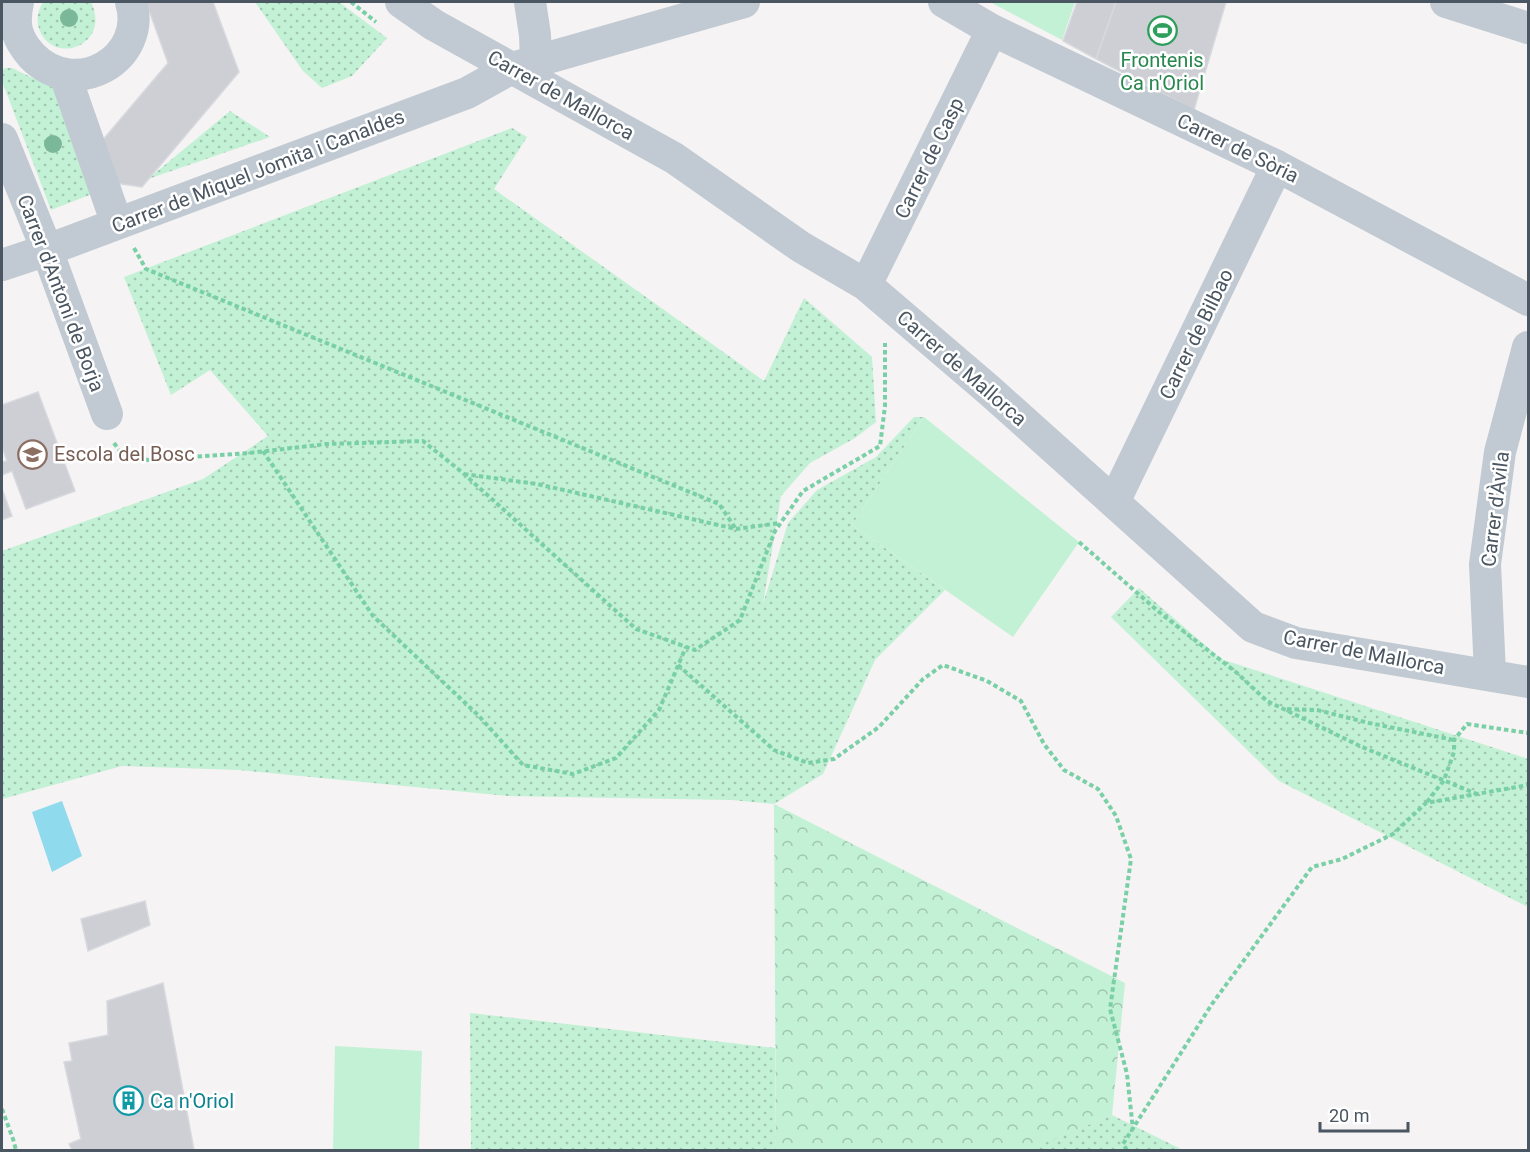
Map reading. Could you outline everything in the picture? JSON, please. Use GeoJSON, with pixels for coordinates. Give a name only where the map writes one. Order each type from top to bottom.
{"type":"FeatureCollection","features":[{"type":"Feature","properties":{"kind":"street"},"geometry":{"type":"LineString","coordinates":[[18,2],[10,38],[23,46],[42,66],[57,74],[79,76],[98,71],[113,62],[127,45],[132,31],[134,10],[131,2]]}},
{"type":"Feature","properties":{"kind":"street","name":"Carrer de Mallorca"},"geometry":{"type":"LineString","coordinates":[[401,2],[434,25],[524,65],[674,158],[801,247],[866,285],[990,391],[1253,627],[1296,643],[1528,682]]}},
{"type":"Feature","properties":{"kind":"street"},"geometry":{"type":"LineString","coordinates":[[524,65],[535,34],[530,2]]}},
{"type":"Feature","properties":{"kind":"street","name":"Carrer de Miquel Jomita i Canaldes"},"geometry":{"type":"LineString","coordinates":[[2,265],[47,250],[124,234],[467,93],[524,65],[744,2]]}},
{"type":"Feature","properties":{"kind":"street","name":"Carrer de Sòria"},"geometry":{"type":"LineString","coordinates":[[944,2],[992,30],[1277,166],[1528,300]]}},
{"type":"Feature","properties":{"kind":"street"},"geometry":{"type":"LineString","coordinates":[[1446,2],[1528,28]]}},
{"type":"Feature","properties":{"kind":"street","name":"Carrer de Casp"},"geometry":{"type":"LineString","coordinates":[[866,285],[992,30]]}},
{"type":"Feature","properties":{"kind":"street"},"geometry":{"type":"LineString","coordinates":[[65,75],[124,234]]}},
{"type":"Feature","properties":{"kind":"street","name":"Carrer d'Antoni de Borja"},"geometry":{"type":"LineString","coordinates":[[2,139],[47,250],[107,414]]}},
{"type":"Feature","properties":{"kind":"street","name":"Carrer de Bilbao"},"geometry":{"type":"LineString","coordinates":[[1114,502],[1277,166]]}},
{"type":"Feature","properties":{"kind":"street","name":"Carrer d'Àvila"},"geometry":{"type":"LineString","coordinates":[[1490,674],[1485,564],[1500,452],[1528,347]]}},
{"type":"Feature","properties":{"kind":"path"},"geometry":{"type":"LineString","coordinates":[[124,234],[146,269],[719,504],[736,529]]}},
{"type":"Feature","properties":{"kind":"path"},"geometry":{"type":"LineString","coordinates":[[107,414],[110,437],[122,454],[148,460],[327,444],[423,441],[464,473],[636,629],[695,650],[740,620],[775,531],[803,491],[880,446],[885,406],[883,335]]}},
{"type":"Feature","properties":{"kind":"path"},"geometry":{"type":"LineString","coordinates":[[263,451],[372,616],[478,715],[523,765],[573,774],[616,758],[659,710],[686,647]]}},
{"type":"Feature","properties":{"kind":"path"},"geometry":{"type":"LineString","coordinates":[[464,473],[537,484],[736,529],[781,523]]}},
{"type":"Feature","properties":{"kind":"path"},"geometry":{"type":"LineString","coordinates":[[1079,542],[1159,612],[1237,673],[1267,701],[1362,747],[1478,794]]}},
{"type":"Feature","properties":{"kind":"path"},"geometry":{"type":"LineString","coordinates":[[678,665],[774,750],[808,763],[834,759],[879,727],[922,679],[943,665],[987,681],[1021,701],[1044,744],[1065,770],[1098,789],[1116,816],[1131,859],[1110,1009],[1128,1074],[1133,1130]]}},
{"type":"Feature","properties":{"kind":"path"},"geometry":{"type":"LineString","coordinates":[[1285,710],[1317,710],[1454,740]]}},
{"type":"Feature","properties":{"kind":"path"},"geometry":{"type":"LineString","coordinates":[[1127,1150],[1124,1144],[1212,1004],[1312,867],[1342,858],[1393,834],[1426,803],[1444,780],[1454,752],[1454,740],[1467,723],[1528,733]]}},
{"type":"Feature","properties":{"kind":"path"},"geometry":{"type":"LineString","coordinates":[[1426,803],[1528,785]]}},
{"type":"Feature","properties":{"kind":"path"},"geometry":{"type":"LineString","coordinates":[[2,1109],[16,1150]]}},
{"type":"Feature","properties":{"kind":"green space"},"geometry":{"type":"Polygon","coordinates":[[[43,2],[91,2],[95,17],[94,30],[78,46],[56,47],[46,41],[39,29],[39,11],[43,2]]]}},
{"type":"Feature","properties":{"kind":"green space"},"geometry":{"type":"Polygon","coordinates":[[[255,2],[339,2],[387,38],[352,76],[322,88],[303,71],[255,2]]]}},
{"type":"Feature","properties":{"kind":"green space"},"geometry":{"type":"Polygon","coordinates":[[[990,2],[1075,2],[1062,40],[990,2]]]}},
{"type":"Feature","properties":{"kind":"green space"},"geometry":{"type":"Polygon","coordinates":[[[5,68],[12,68],[60,91],[97,192],[51,210],[2,81],[2,71],[5,68]]]}},
{"type":"Feature","properties":{"kind":"green space"},"geometry":{"type":"Polygon","coordinates":[[[230,111],[270,137],[148,179],[230,111]]]}},
{"type":"Feature","properties":{"kind":"green space"},"geometry":{"type":"Polygon","coordinates":[[[512,128],[527,137],[494,189],[764,381],[804,298],[872,357],[876,422],[855,438],[810,463],[781,496],[763,604],[788,523],[817,490],[876,457],[914,417],[924,417],[852,525],[945,590],[875,660],[823,774],[774,804],[731,800],[508,796],[239,770],[122,766],[2,799],[2,551],[203,479],[268,436],[210,370],[171,395],[124,277],[512,128]]]}},
{"type":"Feature","properties":{"kind":"green space"},"geometry":{"type":"Polygon","coordinates":[[[924,417],[1079,542],[1013,637],[852,525],[924,417]]]}},
{"type":"Feature","properties":{"kind":"green space"},"geometry":{"type":"Polygon","coordinates":[[[1139,588],[1221,659],[1528,759],[1528,907],[1279,781],[1111,617],[1139,588]]]}},
{"type":"Feature","properties":{"kind":"green space"},"geometry":{"type":"Polygon","coordinates":[[[774,804],[1125,983],[1112,1115],[1028,1150],[776,1150],[774,804]]]}},
{"type":"Feature","properties":{"kind":"green space"},"geometry":{"type":"Polygon","coordinates":[[[470,1013],[775,1048],[776,1150],[471,1150],[470,1013]]]}},
{"type":"Feature","properties":{"kind":"green space"},"geometry":{"type":"Polygon","coordinates":[[[335,1046],[422,1051],[419,1150],[333,1150],[335,1046]]]}},
{"type":"Feature","properties":{"kind":"green space"},"geometry":{"type":"Polygon","coordinates":[[[1112,1115],[1183,1150],[1027,1150],[1112,1115]]]}},
{"type":"Feature","properties":{"kind":"water"},"geometry":{"type":"Polygon","coordinates":[[[62,801],[82,856],[52,872],[32,812],[62,801]]]}},
{"type":"Feature","properties":{"kind":"building"},"geometry":{"type":"Polygon","coordinates":[[[146,2],[213,2],[239,72],[142,187],[108,182],[96,148],[168,63],[146,2]]]}},
{"type":"Feature","properties":{"kind":"building"},"geometry":{"type":"Polygon","coordinates":[[[1077,2],[1116,2],[1096,59],[1063,41],[1077,2]]]}},
{"type":"Feature","properties":{"kind":"building","name":"Frontenis Ca n'Oriol"},"geometry":{"type":"Polygon","coordinates":[[[1116,2],[1226,2],[1194,110],[1096,59],[1116,2]]]}},
{"type":"Feature","properties":{"kind":"building","name":"Escola del Bosc"},"geometry":{"type":"Polygon","coordinates":[[[38,392],[75,491],[26,509],[12,471],[2,475],[2,462],[7,461],[2,447],[2,405],[38,392]]]}},
{"type":"Feature","properties":{"kind":"building","name":"Escola del Bosc"},"geometry":{"type":"Polygon","coordinates":[[[2,489],[12,516],[2,520],[2,489]]]}},
{"type":"Feature","properties":{"kind":"building"},"geometry":{"type":"Polygon","coordinates":[[[145,901],[150,925],[88,951],[81,919],[145,901]]]}},
{"type":"Feature","properties":{"kind":"building","name":"Ca n'Oriol"},"geometry":{"type":"Polygon","coordinates":[[[163,983],[194,1150],[72,1150],[69,1144],[81,1139],[64,1062],[72,1061],[69,1043],[108,1035],[107,1001],[163,983]]]}},
{"type":"Feature","properties":{"kind":"place","name":"Frontenis Ca n'Oriol"},"geometry":{"type":"Point","coordinates":[1162,30]}},
{"type":"Feature","properties":{"kind":"place","name":"Escola del Bosc"},"geometry":{"type":"Point","coordinates":[33,454]}},
{"type":"Feature","properties":{"kind":"place","name":"Ca n'Oriol"},"geometry":{"type":"Point","coordinates":[129,1101]}}]}
